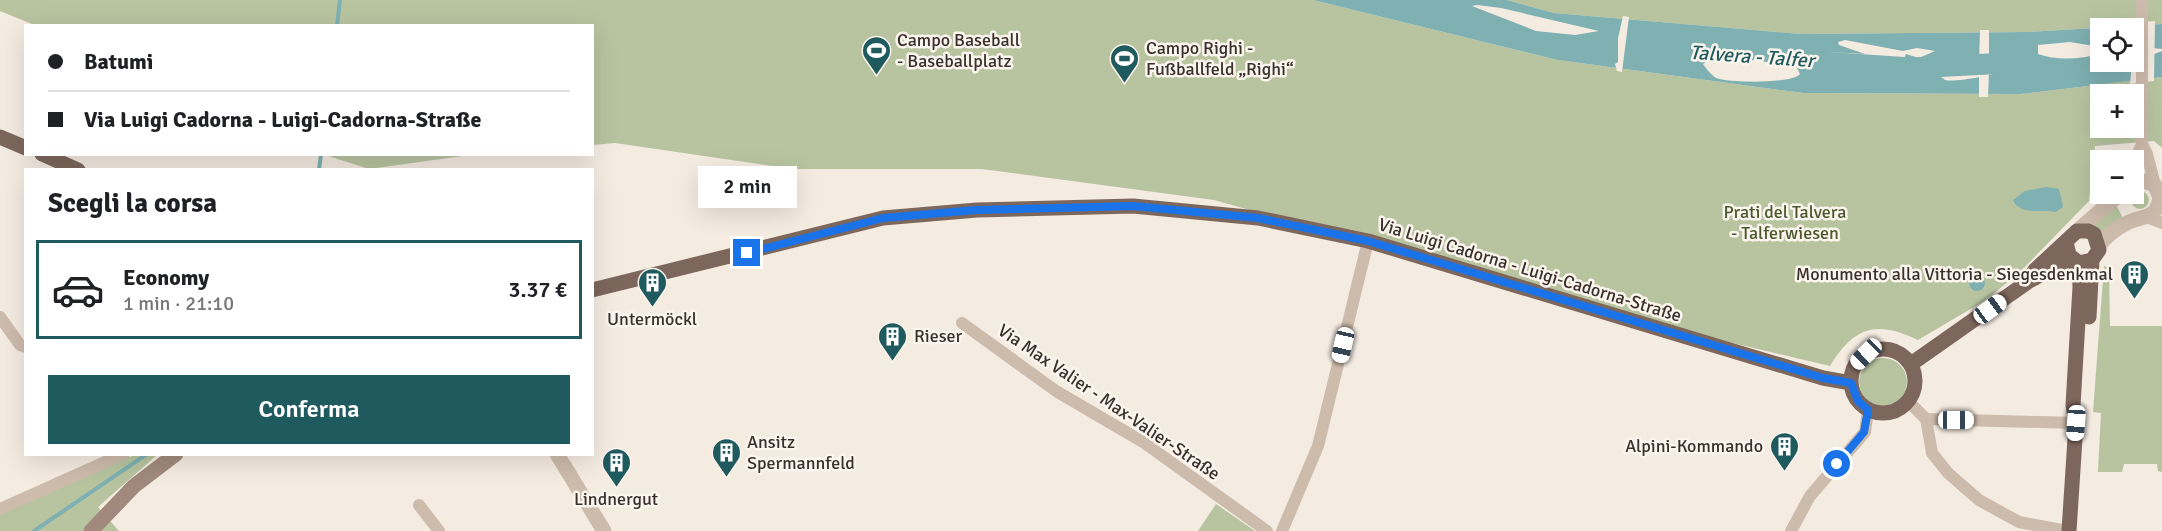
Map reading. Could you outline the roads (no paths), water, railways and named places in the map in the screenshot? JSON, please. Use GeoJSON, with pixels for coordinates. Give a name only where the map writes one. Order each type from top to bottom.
{"type":"FeatureCollection","features":[{"type":"Feature","properties":{"kind":"main road"},"geometry":{"type":"LineString","coordinates":[[0,137],[24,147]]}},
{"type":"Feature","properties":{"kind":"main road"},"geometry":{"type":"LineString","coordinates":[[46,156],[74,168]]}},
{"type":"Feature","properties":{"kind":"main road","name":"Via Luigi Cadorna - Luigi-Cadorna-Straße"},"geometry":{"type":"LineString","coordinates":[[594,290],[883,218],[976,210],[1133,206],[1258,218],[1368,241],[1823,378],[1851,383]]}},
{"type":"Feature","properties":{"kind":"main road"},"geometry":{"type":"LineString","coordinates":[[1911,364],[2029,281],[2065,262],[2082,261],[2097,255],[2099,245],[2094,234],[2088,231],[2072,236],[2035,270],[2029,281]]}},
{"type":"Feature","properties":{"kind":"main road"},"geometry":{"type":"LineString","coordinates":[[2072,236],[2066,249],[2082,261]]}},
{"type":"Feature","properties":{"kind":"main road"},"geometry":{"type":"LineString","coordinates":[[2068,531],[2076,423],[2083,406],[2082,261]]}},
{"type":"Feature","properties":{"kind":"main road"},"geometry":{"type":"LineString","coordinates":[[1875,350],[1898,353],[1911,364],[1915,384],[1908,401],[1889,413],[1868,410],[1858,401],[1851,383],[1856,363],[1875,350]]}},
{"type":"Feature","properties":{"kind":"main road"},"geometry":{"type":"LineString","coordinates":[[91,531],[134,486],[173,456]]}},
{"type":"Feature","properties":{"kind":"street"},"geometry":{"type":"LineString","coordinates":[[2139,150],[2142,143],[2142,0]]}},
{"type":"Feature","properties":{"kind":"street"},"geometry":{"type":"LineString","coordinates":[[2142,143],[2159,194],[2153,221]]}},
{"type":"Feature","properties":{"kind":"street"},"geometry":{"type":"LineString","coordinates":[[2144,182],[2159,194]]}},
{"type":"Feature","properties":{"kind":"street"},"geometry":{"type":"LineString","coordinates":[[2072,236],[2109,204]]}},
{"type":"Feature","properties":{"kind":"street"},"geometry":{"type":"LineString","coordinates":[[2121,204],[2124,211],[2153,221]]}},
{"type":"Feature","properties":{"kind":"street"},"geometry":{"type":"LineString","coordinates":[[2099,245],[2108,235],[2153,221]]}},
{"type":"Feature","properties":{"kind":"street"},"geometry":{"type":"LineString","coordinates":[[1282,531],[1318,446],[1368,241]]}},
{"type":"Feature","properties":{"kind":"street"},"geometry":{"type":"LineString","coordinates":[[0,317],[20,345],[24,346]]}},
{"type":"Feature","properties":{"kind":"street","name":"Via Max Valier - Max-Valier-Straße"},"geometry":{"type":"LineString","coordinates":[[962,323],[1056,391],[1143,442],[1267,531]]}},
{"type":"Feature","properties":{"kind":"street"},"geometry":{"type":"LineString","coordinates":[[1908,401],[1926,419],[1932,453],[1948,473],[1979,500],[2019,522],[2068,531]]}},
{"type":"Feature","properties":{"kind":"street"},"geometry":{"type":"LineString","coordinates":[[1791,531],[1809,496],[1864,432],[1868,410]]}},
{"type":"Feature","properties":{"kind":"street"},"geometry":{"type":"LineString","coordinates":[[1926,419],[2076,423]]}},
{"type":"Feature","properties":{"kind":"street"},"geometry":{"type":"LineString","coordinates":[[0,509],[119,456]]}},
{"type":"Feature","properties":{"kind":"street"},"geometry":{"type":"LineString","coordinates":[[558,456],[603,531]]}},
{"type":"Feature","properties":{"kind":"street"},"geometry":{"type":"LineString","coordinates":[[419,505],[439,531]]}},
{"type":"Feature","properties":{"kind":"water"},"geometry":{"type":"Polygon","coordinates":[[[1313,0],[1507,0],[1554,13],[1800,34],[2028,32],[2090,28],[2090,45],[2070,42],[2038,45],[2038,54],[2053,58],[2090,56],[2090,72],[2144,72],[2144,58],[2162,51],[2162,77],[2021,94],[1803,93],[1558,60],[1313,0]],[[1472,6],[1536,31],[1575,35],[1599,31],[1501,8],[1472,6]],[[1845,40],[1838,42],[1839,45],[1865,54],[1827,52],[1835,65],[1856,71],[1893,69],[1901,64],[1906,54],[1919,58],[1935,51],[1917,48],[1903,51],[1845,40]],[[1745,59],[1709,60],[1703,64],[1714,77],[1723,80],[1774,81],[1786,80],[1800,74],[1796,66],[1745,59]],[[1964,59],[1939,66],[1937,74],[1950,81],[1976,78],[2007,70],[1995,63],[1964,59]]]}},
{"type":"Feature","properties":{"kind":"water"},"geometry":{"type":"Polygon","coordinates":[[[2162,24],[2162,49],[2144,47],[2144,25],[2162,24]]]}},
{"type":"Feature","properties":{"kind":"water"},"geometry":{"type":"Polygon","coordinates":[[[2046,187],[2059,189],[2063,207],[2056,212],[2024,209],[2015,204],[2013,200],[2025,191],[2046,187]]]}},
{"type":"Feature","properties":{"kind":"water"},"geometry":{"type":"Polygon","coordinates":[[[1974,275],[1980,275],[1985,283],[1983,289],[1974,291],[1969,286],[1969,280],[1974,275]]]}},
{"type":"Feature","properties":{"kind":"waterway"},"geometry":{"type":"LineString","coordinates":[[337,24],[340,0]]}},
{"type":"Feature","properties":{"kind":"waterway","name":"Talvera - Talfer"},"geometry":{"type":"LineString","coordinates":[[1806,61],[1911,68],[2027,62]]}},
{"type":"Feature","properties":{"kind":"waterway"},"geometry":{"type":"LineString","coordinates":[[319,168],[321,156]]}},
{"type":"Feature","properties":{"kind":"waterway"},"geometry":{"type":"LineString","coordinates":[[34,531],[144,456]]}},
{"type":"Feature","properties":{"kind":"place","name":"Campo Baseball - Baseballplatz"},"geometry":{"type":"Point","coordinates":[876,76]}},
{"type":"Feature","properties":{"kind":"place","name":"Campo Righi - Fußballfeld „Righi“"},"geometry":{"type":"Point","coordinates":[1125,84]}},
{"type":"Feature","properties":{"kind":"place","name":"Monumento alla Vittoria - Siegesdenkmal"},"geometry":{"type":"Point","coordinates":[2134,300]}},
{"type":"Feature","properties":{"kind":"place","name":"Untermöckl"},"geometry":{"type":"Point","coordinates":[652,308]}},
{"type":"Feature","properties":{"kind":"place","name":"Rieser"},"geometry":{"type":"Point","coordinates":[893,362]}},
{"type":"Feature","properties":{"kind":"place","name":"Alpini-Kommando"},"geometry":{"type":"Point","coordinates":[1784,472]}},
{"type":"Feature","properties":{"kind":"place","name":"Ansitz Spermannfeld"},"geometry":{"type":"Point","coordinates":[726,478]}},
{"type":"Feature","properties":{"kind":"place","name":"Lindnergut"},"geometry":{"type":"Point","coordinates":[616,488]}},
{"type":"Feature","properties":{"kind":"park label","name":"Prati del Talvera - Talferwiesen"},"geometry":{"type":"Point","coordinates":[1785,222]}}]}
